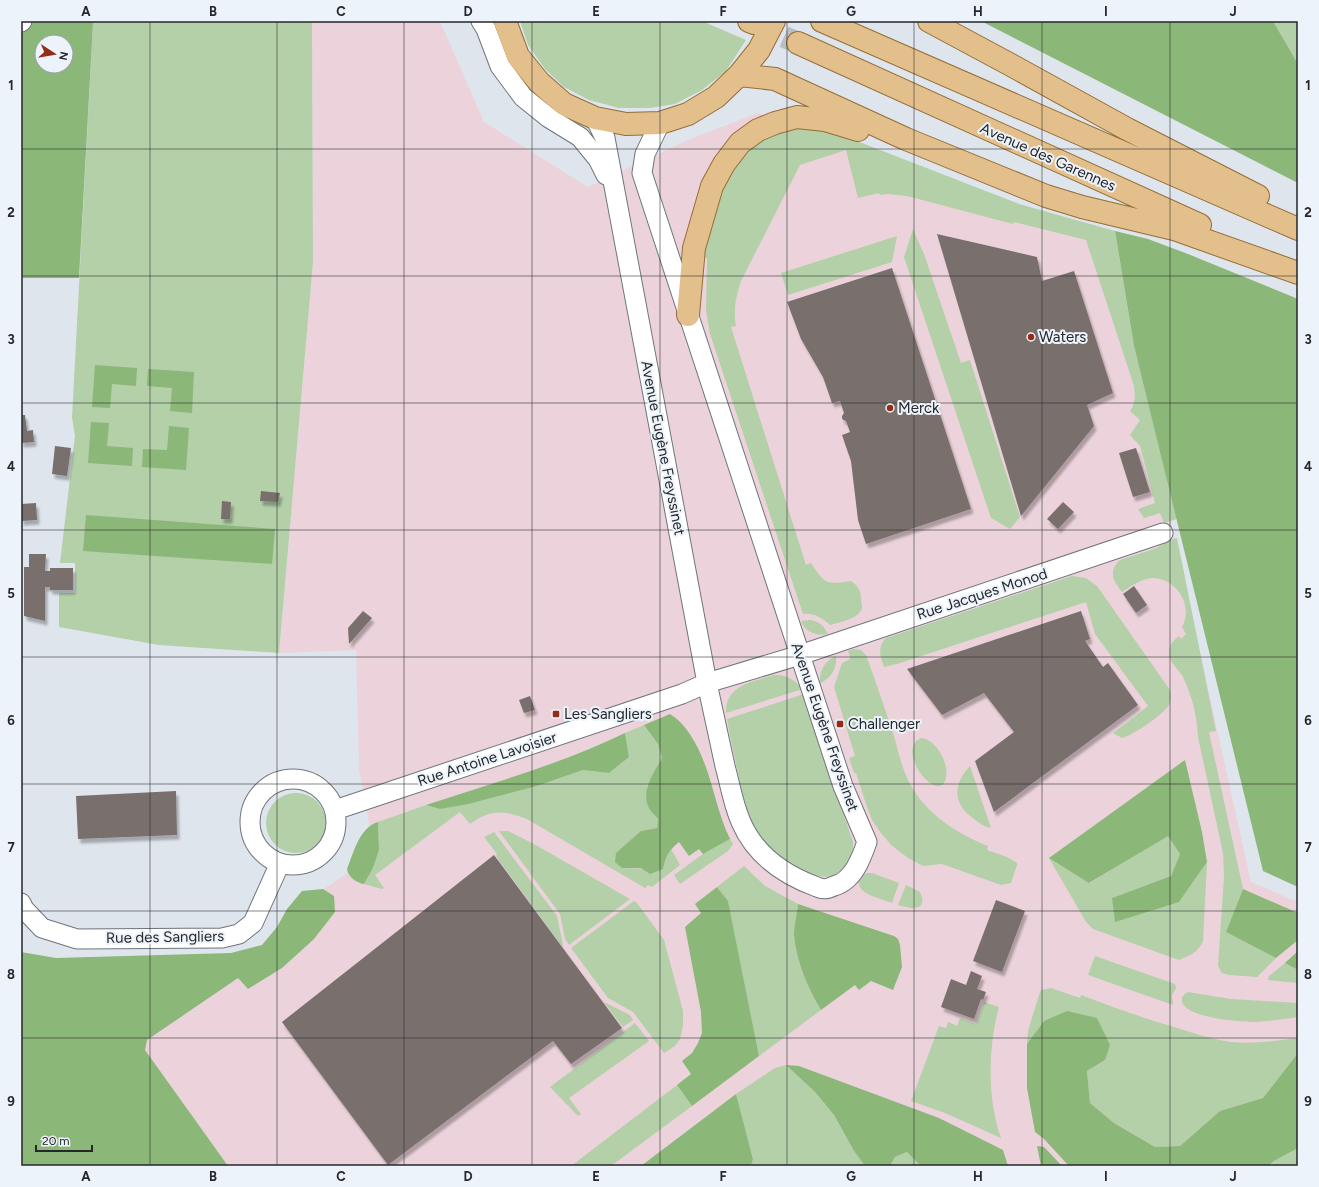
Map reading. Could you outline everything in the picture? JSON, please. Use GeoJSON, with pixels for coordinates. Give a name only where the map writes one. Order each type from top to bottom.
{"type":"FeatureCollection","features":[{"type":"Feature","properties":{"kind":"main road"},"geometry":{"type":"LineString","coordinates":[[505,21],[518,56],[539,82],[564,104],[595,118],[626,124],[660,123],[688,114],[716,97],[739,75],[759,50],[759,22]]}},
{"type":"Feature","properties":{"kind":"main road"},"geometry":{"type":"LineString","coordinates":[[822,21],[1298,229]]}},
{"type":"Feature","properties":{"kind":"main road"},"geometry":{"type":"LineString","coordinates":[[914,21],[1012,64]]}},
{"type":"Feature","properties":{"kind":"main road"},"geometry":{"type":"LineString","coordinates":[[929,21],[1012,64],[1127,129],[1298,217]]}},
{"type":"Feature","properties":{"kind":"main road","name":"Avenue des Garennes"},"geometry":{"type":"LineString","coordinates":[[798,43],[1298,271]]}},
{"type":"Feature","properties":{"kind":"main road"},"geometry":{"type":"LineString","coordinates":[[739,75],[775,79],[906,140],[1046,196],[1082,207],[1174,229],[1298,271]]}},
{"type":"Feature","properties":{"kind":"main road"},"geometry":{"type":"LineString","coordinates":[[688,315],[694,248],[712,186],[724,164],[740,143],[758,130],[775,122],[797,117],[825,120],[884,138],[906,140]]}},
{"type":"Feature","properties":{"kind":"street"},"geometry":{"type":"LineString","coordinates":[[481,21],[486,28],[500,66],[523,97],[549,118],[580,137],[598,159],[615,194]]}},
{"type":"Feature","properties":{"kind":"street","name":"Avenue Eugène Freyssinet"},"geometry":{"type":"LineString","coordinates":[[595,118],[605,138],[714,720],[731,790],[741,822],[753,843],[773,864],[789,875],[823,890],[840,885],[853,872],[860,860],[867,842],[843,786],[642,173],[645,154],[660,123]]}},
{"type":"Feature","properties":{"kind":"street","name":"Rue Jacques Monod"},"geometry":{"type":"LineString","coordinates":[[707,683],[800,655],[1163,533]]}},
{"type":"Feature","properties":{"kind":"street","name":"Rue Antoine Lavoisier"},"geometry":{"type":"LineString","coordinates":[[335,810],[682,694],[707,683]]}},
{"type":"Feature","properties":{"kind":"street"},"geometry":{"type":"LineString","coordinates":[[291,778],[306,780],[316,784],[331,800],[335,810],[337,823],[334,836],[328,848],[318,858],[306,863],[293,866],[280,863],[266,856],[256,845],[251,831],[250,816],[252,809],[255,802],[264,790],[277,782],[291,778]]}},
{"type":"Feature","properties":{"kind":"street","name":"Rue des Sangliers"},"geometry":{"type":"LineString","coordinates":[[21,902],[24,909],[42,928],[77,939],[222,938],[239,934],[253,923],[280,863]]}},
{"type":"Feature","properties":{"kind":"shaded area","name":"Les Sangliers"},"geometry":{"type":"Polygon","coordinates":[[[312,21],[440,21],[484,122],[588,187],[688,140],[758,113],[808,128],[1109,243],[1251,882],[1298,902],[1298,1166],[194,1166],[96,970],[268,971],[311,898],[356,867],[370,829],[359,769],[356,650],[279,653],[313,262],[312,21]]]}},
{"type":"Feature","properties":{"kind":"green space"},"geometry":{"type":"Polygon","coordinates":[[[34,21],[97,21],[93,23],[79,278],[21,278],[21,31],[34,21]]]}},
{"type":"Feature","properties":{"kind":"green space"},"geometry":{"type":"Polygon","coordinates":[[[97,21],[312,21],[313,262],[279,653],[159,645],[59,627],[59,593],[75,593],[75,563],[60,563],[75,435],[72,418],[93,23],[97,21]]]}},
{"type":"Feature","properties":{"kind":"green space"},"geometry":{"type":"Polygon","coordinates":[[[520,21],[702,21],[746,40],[726,71],[702,90],[675,104],[650,108],[619,108],[589,100],[564,87],[545,69],[528,45],[520,21]]]}},
{"type":"Feature","properties":{"kind":"green space"},"geometry":{"type":"Polygon","coordinates":[[[981,21],[1273,21],[1298,64],[1298,183],[981,21]]]}},
{"type":"Feature","properties":{"kind":"green space"},"geometry":{"type":"Polygon","coordinates":[[[1273,21],[1298,21],[1298,64],[1273,21]]]}},
{"type":"Feature","properties":{"kind":"green space"},"geometry":{"type":"Polygon","coordinates":[[[788,127],[826,129],[1019,204],[1115,231],[1134,346],[1177,519],[1164,523],[1160,513],[1144,518],[1138,509],[1155,503],[1140,446],[1130,435],[1140,420],[1130,411],[1135,396],[1134,386],[1086,240],[1014,222],[1013,224],[907,196],[888,194],[880,195],[879,193],[858,198],[846,150],[800,165],[741,281],[736,303],[736,326],[731,327],[806,565],[811,563],[823,579],[831,583],[851,581],[860,591],[862,608],[857,615],[849,620],[830,625],[818,616],[803,614],[710,334],[706,311],[707,258],[702,258],[704,245],[724,184],[746,147],[788,127]]]}},
{"type":"Feature","properties":{"kind":"green space"},"geometry":{"type":"Polygon","coordinates":[[[913,229],[924,254],[961,363],[970,360],[1020,517],[1010,529],[991,518],[904,257],[913,229]]]}},
{"type":"Feature","properties":{"kind":"green space"},"geometry":{"type":"Polygon","coordinates":[[[1115,231],[1148,239],[1298,299],[1298,887],[1263,871],[1134,346],[1115,231]]]}},
{"type":"Feature","properties":{"kind":"green space"},"geometry":{"type":"Polygon","coordinates":[[[897,236],[892,262],[788,295],[781,273],[897,236]]]}},
{"type":"Feature","properties":{"kind":"green space"},"geometry":{"type":"Polygon","coordinates":[[[95,365],[137,368],[136,386],[112,384],[110,408],[92,407],[95,365]]]}},
{"type":"Feature","properties":{"kind":"green space"},"geometry":{"type":"Polygon","coordinates":[[[148,369],[194,372],[192,413],[170,411],[172,388],[147,386],[148,369]]]}},
{"type":"Feature","properties":{"kind":"green space"},"geometry":{"type":"Polygon","coordinates":[[[91,422],[109,423],[107,446],[133,448],[132,466],[88,463],[91,422]]]}},
{"type":"Feature","properties":{"kind":"green space"},"geometry":{"type":"Polygon","coordinates":[[[169,426],[189,428],[186,470],[142,467],[143,449],[167,450],[169,426]]]}},
{"type":"Feature","properties":{"kind":"green space"},"geometry":{"type":"Polygon","coordinates":[[[86,515],[275,529],[272,564],[83,551],[86,515]]]}},
{"type":"Feature","properties":{"kind":"green space"},"geometry":{"type":"Polygon","coordinates":[[[1177,538],[1216,731],[1209,732],[1243,889],[1226,932],[1276,958],[1257,977],[1229,975],[1222,973],[1218,966],[1224,876],[1223,853],[1198,737],[1194,706],[1183,677],[1173,663],[1169,654],[1170,646],[1173,642],[1179,636],[1181,639],[1186,634],[1182,627],[1186,610],[1184,602],[1175,588],[1161,579],[1152,578],[1144,580],[1122,592],[1116,584],[1113,576],[1114,568],[1120,560],[1157,548],[1169,540],[1177,538]]]}},
{"type":"Feature","properties":{"kind":"green space"},"geometry":{"type":"Polygon","coordinates":[[[1072,576],[1086,578],[1097,586],[1170,690],[1171,701],[1166,709],[1147,724],[1127,736],[1122,738],[1113,733],[1148,706],[1095,634],[1086,602],[884,667],[880,648],[886,638],[1072,576]]]}},
{"type":"Feature","properties":{"kind":"green space"},"geometry":{"type":"Polygon","coordinates":[[[810,620],[821,624],[828,634],[816,634],[809,631],[801,621],[810,620]]]}},
{"type":"Feature","properties":{"kind":"green space"},"geometry":{"type":"Polygon","coordinates":[[[853,649],[861,650],[866,655],[894,736],[904,771],[916,793],[933,813],[954,829],[988,846],[987,850],[1007,857],[1017,863],[1011,883],[1001,885],[942,864],[923,866],[908,858],[891,845],[872,820],[856,773],[854,773],[849,758],[855,756],[834,687],[842,663],[849,660],[850,657],[848,651],[853,649]]]}},
{"type":"Feature","properties":{"kind":"green space"},"geometry":{"type":"Polygon","coordinates":[[[836,656],[836,665],[833,672],[828,678],[820,683],[824,666],[829,660],[836,656]]]}},
{"type":"Feature","properties":{"kind":"green space"},"geometry":{"type":"Polygon","coordinates":[[[774,675],[790,678],[803,689],[726,713],[730,696],[735,691],[749,683],[774,675]]]}},
{"type":"Feature","properties":{"kind":"green space"},"geometry":{"type":"Polygon","coordinates":[[[804,694],[853,842],[850,860],[847,864],[837,873],[825,877],[813,875],[795,868],[770,849],[757,833],[748,815],[745,804],[727,719],[804,694]]]}},
{"type":"Feature","properties":{"kind":"green space"},"geometry":{"type":"Polygon","coordinates":[[[670,714],[682,724],[692,737],[699,751],[730,839],[703,854],[699,849],[689,856],[679,842],[668,854],[663,869],[650,874],[641,868],[622,868],[615,862],[616,853],[641,831],[657,828],[658,819],[650,810],[646,796],[649,783],[662,758],[658,744],[644,725],[670,714]]]}},
{"type":"Feature","properties":{"kind":"green space"},"geometry":{"type":"Polygon","coordinates":[[[644,725],[658,744],[662,758],[647,786],[650,810],[658,819],[657,828],[641,831],[630,842],[622,868],[663,869],[666,856],[671,849],[680,865],[652,887],[648,885],[645,888],[527,819],[512,814],[498,812],[491,813],[477,819],[470,824],[460,812],[375,875],[384,888],[382,889],[364,884],[373,868],[379,850],[378,822],[426,805],[440,809],[537,786],[583,770],[609,773],[629,757],[625,733],[644,725]]]}},
{"type":"Feature","properties":{"kind":"green space"},"geometry":{"type":"Polygon","coordinates":[[[625,733],[629,757],[609,773],[583,770],[537,786],[468,804],[440,809],[426,805],[552,764],[625,733]]]}},
{"type":"Feature","properties":{"kind":"green space"},"geometry":{"type":"Polygon","coordinates":[[[921,738],[927,739],[932,743],[943,759],[946,777],[942,785],[936,786],[929,782],[921,774],[915,764],[912,754],[914,745],[921,738]]]}},
{"type":"Feature","properties":{"kind":"green space"},"geometry":{"type":"Polygon","coordinates":[[[1185,760],[1202,832],[1207,862],[1179,902],[1115,922],[1112,898],[1171,876],[1180,854],[1168,836],[1089,883],[1049,858],[1185,760]]]}},
{"type":"Feature","properties":{"kind":"green space"},"geometry":{"type":"Polygon","coordinates":[[[970,766],[991,828],[980,823],[967,813],[959,800],[957,794],[960,780],[970,766]]]}},
{"type":"Feature","properties":{"kind":"green space"},"geometry":{"type":"Polygon","coordinates":[[[290,793],[302,793],[318,801],[324,811],[326,823],[324,835],[318,845],[302,853],[290,853],[274,845],[266,829],[266,817],[274,801],[290,793]]]}},
{"type":"Feature","properties":{"kind":"green space"},"geometry":{"type":"Polygon","coordinates":[[[378,822],[379,850],[373,868],[364,884],[351,877],[347,869],[358,841],[366,829],[378,822]]]}},
{"type":"Feature","properties":{"kind":"green space"},"geometry":{"type":"Polygon","coordinates":[[[499,831],[508,831],[534,844],[630,899],[569,945],[565,939],[560,914],[499,831]]]}},
{"type":"Feature","properties":{"kind":"green space"},"geometry":{"type":"Polygon","coordinates":[[[494,832],[557,916],[562,946],[496,856],[497,854],[484,837],[494,832]]]}},
{"type":"Feature","properties":{"kind":"green space"},"geometry":{"type":"Polygon","coordinates":[[[1168,835],[1180,854],[1171,876],[1112,898],[1179,902],[1207,862],[1203,941],[1196,951],[1179,960],[1093,929],[1086,922],[1049,858],[1090,883],[1168,835]]]}},
{"type":"Feature","properties":{"kind":"green space"},"geometry":{"type":"Polygon","coordinates":[[[730,839],[733,844],[728,851],[680,884],[674,875],[703,854],[730,839]]]}},
{"type":"Feature","properties":{"kind":"green space"},"geometry":{"type":"Polygon","coordinates":[[[744,866],[765,886],[798,904],[794,927],[795,945],[807,983],[821,1010],[759,1056],[728,902],[717,887],[744,866]]]}},
{"type":"Feature","properties":{"kind":"green space"},"geometry":{"type":"Polygon","coordinates":[[[872,873],[899,883],[892,903],[866,893],[859,886],[860,878],[862,875],[872,873]]]}},
{"type":"Feature","properties":{"kind":"green space"},"geometry":{"type":"Polygon","coordinates":[[[906,885],[920,892],[922,903],[917,908],[898,905],[906,885]]]}},
{"type":"Feature","properties":{"kind":"green space"},"geometry":{"type":"Polygon","coordinates":[[[717,887],[728,901],[759,1056],[692,1106],[677,1085],[691,1074],[682,1061],[692,1053],[702,1033],[701,1012],[685,927],[701,913],[695,904],[717,887]]]}},
{"type":"Feature","properties":{"kind":"green space"},"geometry":{"type":"Polygon","coordinates":[[[323,889],[334,896],[335,912],[314,939],[282,968],[248,989],[238,978],[147,1040],[145,1050],[228,1166],[21,1166],[21,952],[56,958],[231,953],[262,945],[277,927],[287,909],[302,891],[323,889]]]}},
{"type":"Feature","properties":{"kind":"green space"},"geometry":{"type":"Polygon","coordinates":[[[1243,889],[1298,913],[1298,940],[1276,958],[1226,932],[1243,889]]]}},
{"type":"Feature","properties":{"kind":"green space"},"geometry":{"type":"Polygon","coordinates":[[[634,901],[664,940],[683,1011],[683,1026],[680,1039],[675,1046],[664,1053],[633,1012],[608,998],[571,948],[634,901]]]}},
{"type":"Feature","properties":{"kind":"green space"},"geometry":{"type":"Polygon","coordinates":[[[798,904],[894,936],[898,939],[902,967],[893,990],[871,981],[859,990],[855,985],[821,1010],[807,983],[797,955],[794,927],[798,904]]]}},
{"type":"Feature","properties":{"kind":"green space"},"geometry":{"type":"Polygon","coordinates":[[[1298,951],[1298,970],[1285,963],[1298,951]]]}},
{"type":"Feature","properties":{"kind":"green space"},"geometry":{"type":"Polygon","coordinates":[[[1095,956],[1175,984],[1176,988],[1172,995],[1173,1005],[1088,975],[1095,956]]]}},
{"type":"Feature","properties":{"kind":"green space"},"geometry":{"type":"Polygon","coordinates":[[[1285,963],[1298,970],[1298,983],[1268,980],[1269,976],[1285,963]]]}},
{"type":"Feature","properties":{"kind":"green space"},"geometry":{"type":"Polygon","coordinates":[[[1051,988],[1080,998],[1081,995],[1151,1020],[1202,1036],[1224,1041],[1239,1043],[1298,1038],[1298,1053],[1263,1098],[1220,1111],[1180,1146],[1155,1147],[1114,1123],[1090,1103],[1087,1071],[1105,1060],[1044,1021],[1027,1044],[1028,1031],[1041,990],[1051,988]]]}},
{"type":"Feature","properties":{"kind":"green space"},"geometry":{"type":"Polygon","coordinates":[[[1188,992],[1231,999],[1298,1003],[1298,1017],[1255,1022],[1214,1018],[1192,1011],[1185,1007],[1182,998],[1188,992]]]}},
{"type":"Feature","properties":{"kind":"green space"},"geometry":{"type":"Polygon","coordinates":[[[604,1002],[630,1015],[633,1020],[623,1027],[604,1002]]]}},
{"type":"Feature","properties":{"kind":"green space"},"geometry":{"type":"Polygon","coordinates":[[[984,1002],[999,1007],[995,1022],[991,1056],[991,1090],[996,1123],[1001,1138],[945,1113],[911,1101],[939,1026],[946,1028],[948,1022],[957,1026],[960,1018],[976,1024],[984,1002]]]}},
{"type":"Feature","properties":{"kind":"green space"},"geometry":{"type":"Polygon","coordinates":[[[1067,1011],[1097,1018],[1110,1045],[1105,1060],[1087,1071],[1090,1103],[1114,1123],[1155,1147],[1180,1146],[1220,1111],[1263,1098],[1298,1053],[1298,1148],[1274,1161],[1268,1166],[1069,1166],[1044,1139],[1035,1132],[1027,1088],[1027,1044],[1044,1021],[1067,1011]]]}},
{"type":"Feature","properties":{"kind":"green space"},"geometry":{"type":"Polygon","coordinates":[[[635,1023],[649,1041],[569,1098],[581,1114],[578,1116],[550,1087],[635,1023]]]}},
{"type":"Feature","properties":{"kind":"green space"},"geometry":{"type":"Polygon","coordinates":[[[786,1065],[815,1092],[834,1115],[854,1151],[865,1166],[751,1166],[753,1159],[736,1094],[775,1068],[786,1065]]]}},
{"type":"Feature","properties":{"kind":"green space"},"geometry":{"type":"Polygon","coordinates":[[[786,1065],[799,1066],[939,1118],[1003,1150],[1008,1166],[921,1166],[907,1152],[895,1157],[890,1166],[865,1166],[854,1151],[834,1115],[815,1092],[786,1065]]]}},
{"type":"Feature","properties":{"kind":"green space"},"geometry":{"type":"Polygon","coordinates":[[[677,1085],[692,1106],[611,1166],[571,1166],[677,1085]]]}},
{"type":"Feature","properties":{"kind":"green space"},"geometry":{"type":"Polygon","coordinates":[[[736,1094],[753,1159],[751,1166],[641,1166],[736,1094]]]}},
{"type":"Feature","properties":{"kind":"green space"},"geometry":{"type":"Polygon","coordinates":[[[1037,1146],[1044,1147],[1062,1166],[1041,1166],[1037,1146]]]}},
{"type":"Feature","properties":{"kind":"green space"},"geometry":{"type":"Polygon","coordinates":[[[1298,1148],[1298,1166],[1268,1166],[1274,1161],[1298,1148]]]}},
{"type":"Feature","properties":{"kind":"green space"},"geometry":{"type":"Polygon","coordinates":[[[908,1152],[921,1166],[890,1166],[895,1157],[908,1152]]]}},
{"type":"Feature","properties":{"kind":"building","name":"Waters"},"geometry":{"type":"Polygon","coordinates":[[[937,234],[1037,257],[1042,281],[1074,271],[1113,393],[1087,405],[1094,426],[1021,516],[937,234]]]}},
{"type":"Feature","properties":{"kind":"building","name":"Merck"},"geometry":{"type":"Polygon","coordinates":[[[892,268],[971,509],[866,544],[858,520],[851,461],[842,435],[850,432],[846,421],[842,418],[844,413],[840,401],[832,403],[823,377],[801,339],[787,302],[892,268]]]}},
{"type":"Feature","properties":{"kind":"building"},"geometry":{"type":"Polygon","coordinates":[[[21,415],[25,415],[27,431],[33,430],[34,442],[21,443],[21,415]]]}},
{"type":"Feature","properties":{"kind":"building"},"geometry":{"type":"Polygon","coordinates":[[[55,446],[71,448],[67,476],[52,474],[55,446]]]}},
{"type":"Feature","properties":{"kind":"building"},"geometry":{"type":"Polygon","coordinates":[[[1136,448],[1150,492],[1133,497],[1119,453],[1136,448]]]}},
{"type":"Feature","properties":{"kind":"building"},"geometry":{"type":"Polygon","coordinates":[[[261,491],[280,493],[278,502],[260,501],[261,491]]]}},
{"type":"Feature","properties":{"kind":"building"},"geometry":{"type":"Polygon","coordinates":[[[222,501],[231,502],[230,519],[221,519],[222,501]]]}},
{"type":"Feature","properties":{"kind":"building"},"geometry":{"type":"Polygon","coordinates":[[[1063,502],[1074,512],[1058,529],[1047,519],[1063,502]]]}},
{"type":"Feature","properties":{"kind":"building"},"geometry":{"type":"Polygon","coordinates":[[[36,503],[37,520],[21,521],[21,504],[36,503]]]}},
{"type":"Feature","properties":{"kind":"building"},"geometry":{"type":"Polygon","coordinates":[[[29,554],[46,554],[45,571],[50,571],[50,568],[73,568],[73,590],[50,590],[50,587],[45,587],[45,621],[24,616],[24,567],[29,567],[29,554]]]}},
{"type":"Feature","properties":{"kind":"building"},"geometry":{"type":"Polygon","coordinates":[[[1134,586],[1147,605],[1136,613],[1123,594],[1134,586]]]}},
{"type":"Feature","properties":{"kind":"building"},"geometry":{"type":"Polygon","coordinates":[[[363,611],[372,618],[349,644],[348,628],[363,611]]]}},
{"type":"Feature","properties":{"kind":"building"},"geometry":{"type":"Polygon","coordinates":[[[1081,611],[1090,639],[1085,641],[1103,667],[1108,663],[1138,705],[994,812],[975,761],[1014,732],[984,693],[942,715],[907,669],[1081,611]]]}},
{"type":"Feature","properties":{"kind":"building"},"geometry":{"type":"Polygon","coordinates":[[[530,696],[535,710],[524,713],[519,700],[530,696]]]}},
{"type":"Feature","properties":{"kind":"building"},"geometry":{"type":"Polygon","coordinates":[[[176,791],[177,835],[78,839],[76,796],[176,791]]]}},
{"type":"Feature","properties":{"kind":"building"},"geometry":{"type":"Polygon","coordinates":[[[494,855],[622,1028],[571,1064],[553,1041],[388,1165],[282,1022],[494,855]]]}},
{"type":"Feature","properties":{"kind":"building"},"geometry":{"type":"Polygon","coordinates":[[[996,900],[1025,911],[1002,972],[973,961],[996,900]]]}},
{"type":"Feature","properties":{"kind":"building"},"geometry":{"type":"Polygon","coordinates":[[[971,971],[982,976],[977,989],[986,992],[983,1000],[981,999],[974,1019],[941,1007],[951,979],[966,985],[971,971]]]}},
{"type":"Feature","properties":{"kind":"tunnel"},"geometry":{"type":"LineString","coordinates":[[754,23],[798,43]]}},
{"type":"Feature","properties":{"kind":"place","name":"Waters"},"geometry":{"type":"Point","coordinates":[1031,337]}},
{"type":"Feature","properties":{"kind":"place","name":"Merck"},"geometry":{"type":"Point","coordinates":[890,408]}},
{"type":"Feature","properties":{"kind":"place","name":"Les Sangliers"},"geometry":{"type":"Point","coordinates":[556,714]}},
{"type":"Feature","properties":{"kind":"place","name":"Challenger"},"geometry":{"type":"Point","coordinates":[840,724]}}]}
